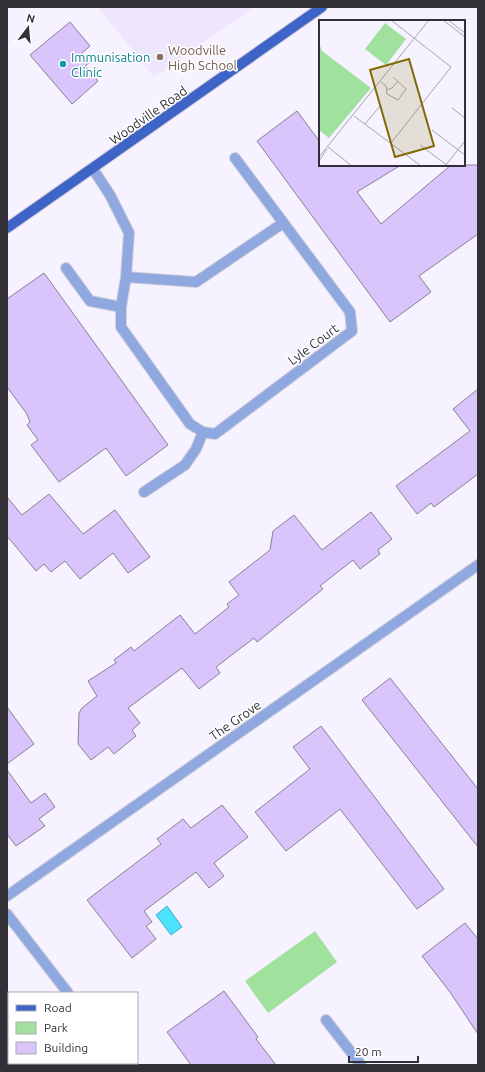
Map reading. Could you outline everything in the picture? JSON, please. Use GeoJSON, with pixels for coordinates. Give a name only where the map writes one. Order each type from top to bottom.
{"type":"FeatureCollection","features":[{"type":"Feature","properties":{"kind":"main road","name":"Woodville Road"},"geometry":{"type":"LineString","coordinates":[[7,228],[322,7]]}},
{"type":"Feature","properties":{"kind":"street","name":"Lyle Court"},"geometry":{"type":"LineString","coordinates":[[203,432],[215,434],[352,331],[350,312],[234,158]]}},
{"type":"Feature","properties":{"kind":"street"},"geometry":{"type":"LineString","coordinates":[[92,169],[110,195],[129,233],[126,277],[121,307],[121,327],[190,424],[203,432],[196,449],[185,465],[144,492]]}},
{"type":"Feature","properties":{"kind":"street"},"geometry":{"type":"LineString","coordinates":[[126,277],[196,282],[283,223]]}},
{"type":"Feature","properties":{"kind":"street"},"geometry":{"type":"LineString","coordinates":[[66,268],[90,301],[121,307]]}},
{"type":"Feature","properties":{"kind":"street","name":"The Grove"},"geometry":{"type":"LineString","coordinates":[[7,896],[478,565]]}},
{"type":"Feature","properties":{"kind":"street"},"geometry":{"type":"LineString","coordinates":[[7,914],[67,992]]}},
{"type":"Feature","properties":{"kind":"street"},"geometry":{"type":"LineString","coordinates":[[326,1020],[361,1065]]}},
{"type":"Feature","properties":{"kind":"shaded area","name":"Woodville High School"},"geometry":{"type":"Polygon","coordinates":[[[98,7],[254,7],[154,77],[98,7]]]}},
{"type":"Feature","properties":{"kind":"green space"},"geometry":{"type":"Polygon","coordinates":[[[315,931],[337,962],[268,1013],[245,981],[315,931]]]}},
{"type":"Feature","properties":{"kind":"water"},"geometry":{"type":"Polygon","coordinates":[[[167,906],[182,927],[171,935],[156,915],[167,906]]]}},
{"type":"Feature","properties":{"kind":"building","name":"Immunisation Clinic"},"geometry":{"type":"Polygon","coordinates":[[[70,22],[90,46],[82,53],[90,62],[85,66],[98,81],[72,104],[30,55],[70,22]]]}},
{"type":"Feature","properties":{"kind":"building"},"geometry":{"type":"Polygon","coordinates":[[[297,111],[319,141],[319,166],[399,166],[357,192],[381,224],[450,166],[478,165],[478,234],[419,276],[431,292],[390,322],[257,141],[297,111]]]}},
{"type":"Feature","properties":{"kind":"building"},"geometry":{"type":"Polygon","coordinates":[[[44,273],[168,445],[126,476],[106,448],[59,482],[31,445],[38,440],[27,425],[30,422],[27,414],[7,387],[7,299],[44,273]]]}},
{"type":"Feature","properties":{"kind":"building"},"geometry":{"type":"Polygon","coordinates":[[[478,389],[478,474],[434,507],[431,503],[417,514],[396,486],[470,431],[453,409],[478,389]]]}},
{"type":"Feature","properties":{"kind":"building"},"geometry":{"type":"Polygon","coordinates":[[[49,494],[83,534],[115,510],[150,557],[128,573],[113,553],[80,579],[65,561],[51,572],[44,564],[36,571],[7,536],[7,497],[22,515],[49,494]]]}},
{"type":"Feature","properties":{"kind":"building"},"geometry":{"type":"Polygon","coordinates":[[[371,512],[392,539],[378,550],[380,554],[360,569],[353,560],[320,586],[323,589],[257,642],[254,638],[216,667],[220,673],[199,689],[182,668],[128,708],[140,723],[132,730],[136,736],[114,754],[108,747],[91,760],[78,744],[79,713],[82,708],[97,696],[88,681],[116,663],[114,660],[131,647],[134,651],[180,615],[195,634],[229,607],[227,604],[239,595],[229,582],[270,550],[273,531],[294,515],[322,550],[371,512]]]}},
{"type":"Feature","properties":{"kind":"building"},"geometry":{"type":"Polygon","coordinates":[[[390,678],[478,789],[478,847],[362,700],[390,678]]]}},
{"type":"Feature","properties":{"kind":"building"},"geometry":{"type":"Polygon","coordinates":[[[7,707],[34,744],[7,764],[7,707]]]}},
{"type":"Feature","properties":{"kind":"building"},"geometry":{"type":"Polygon","coordinates":[[[321,726],[444,889],[417,909],[340,809],[286,851],[255,812],[310,769],[293,747],[321,726]]]}},
{"type":"Feature","properties":{"kind":"building"},"geometry":{"type":"Polygon","coordinates":[[[7,770],[31,803],[45,793],[55,807],[39,819],[45,826],[16,846],[7,834],[7,770]]]}},
{"type":"Feature","properties":{"kind":"building"},"geometry":{"type":"Polygon","coordinates":[[[222,805],[248,837],[214,863],[224,876],[209,888],[196,872],[144,911],[152,922],[146,926],[156,939],[132,958],[87,900],[161,844],[157,839],[183,819],[191,828],[222,805]]]}},
{"type":"Feature","properties":{"kind":"building"},"geometry":{"type":"Polygon","coordinates":[[[465,923],[478,939],[478,1034],[450,992],[422,956],[465,923]]]}},
{"type":"Feature","properties":{"kind":"building"},"geometry":{"type":"Polygon","coordinates":[[[224,991],[258,1037],[256,1039],[276,1065],[191,1065],[167,1032],[224,991]]]}},
{"type":"Feature","properties":{"kind":"place","name":"Woodville High School"},"geometry":{"type":"Point","coordinates":[160,57]}},
{"type":"Feature","properties":{"kind":"place","name":"Immunisation Clinic"},"geometry":{"type":"Point","coordinates":[63,64]}}]}
